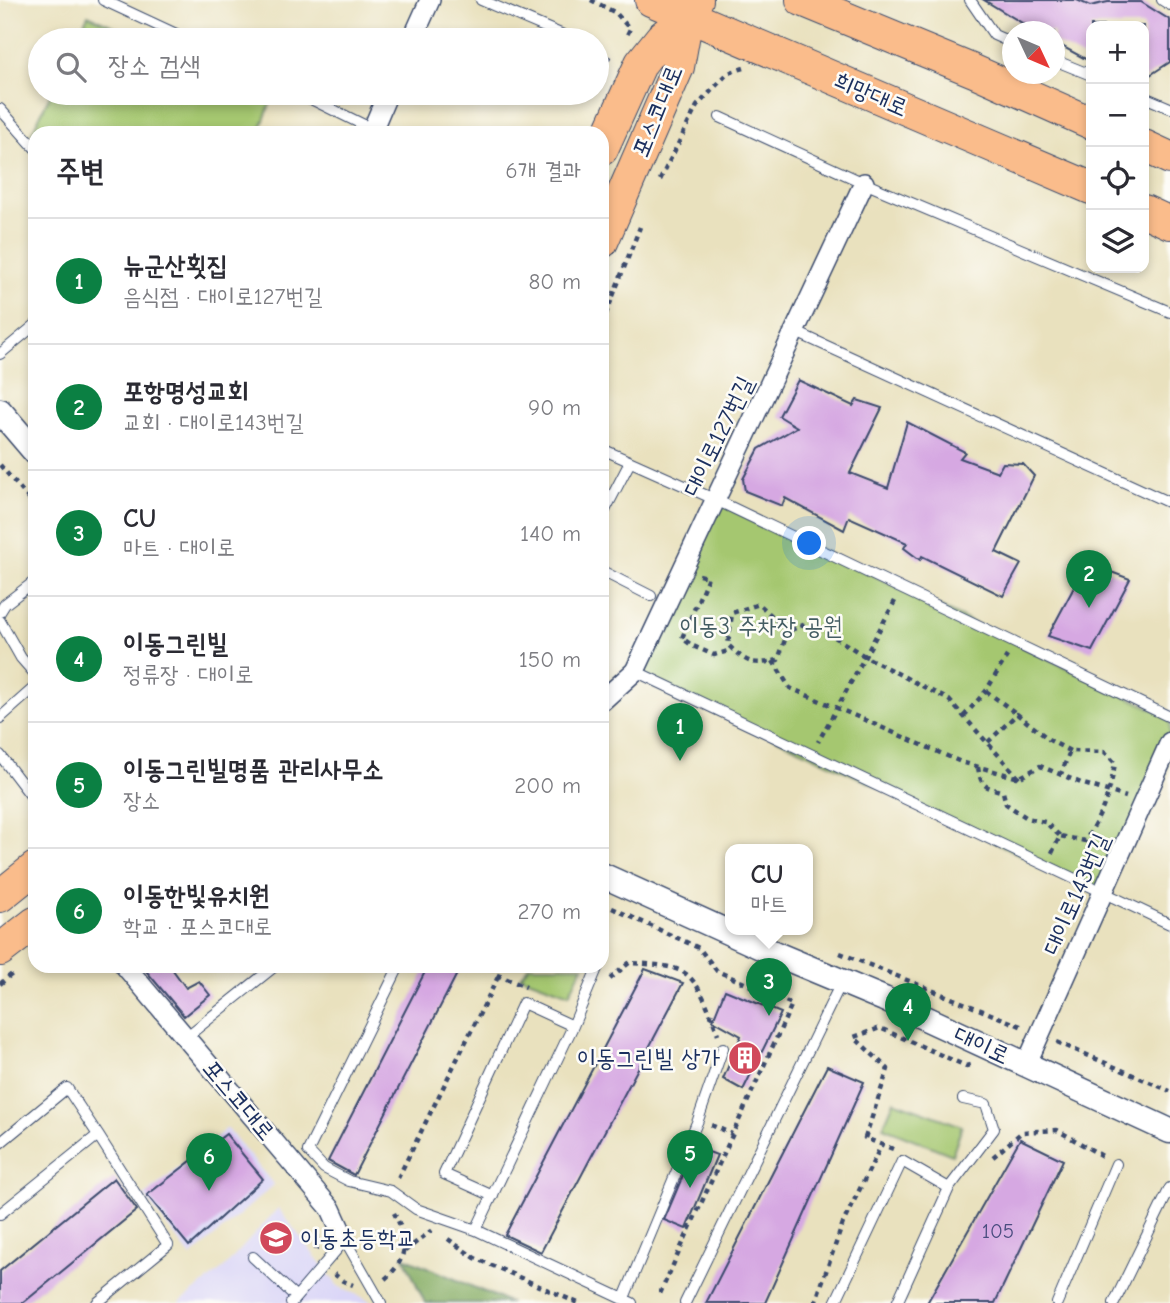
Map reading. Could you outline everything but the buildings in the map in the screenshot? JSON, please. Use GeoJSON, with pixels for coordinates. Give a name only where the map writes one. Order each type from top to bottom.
{"type":"FeatureCollection","features":[{"type":"Feature","properties":{"kind":"main road","name":"희망대로"},"geometry":{"type":"LineString","coordinates":[[651,0],[692,9],[920,114],[1086,186]]}},
{"type":"Feature","properties":{"kind":"main road"},"geometry":{"type":"LineString","coordinates":[[802,0],[1086,121]]}},
{"type":"Feature","properties":{"kind":"main road","name":"포스코대로"},"geometry":{"type":"LineString","coordinates":[[609,134],[648,53],[692,9]]}},
{"type":"Feature","properties":{"kind":"main road","name":"포스코대로"},"geometry":{"type":"LineString","coordinates":[[609,226],[678,67],[692,9]]}},
{"type":"Feature","properties":{"kind":"main road"},"geometry":{"type":"LineString","coordinates":[[1146,147],[1170,158]]}},
{"type":"Feature","properties":{"kind":"main road"},"geometry":{"type":"LineString","coordinates":[[1149,213],[1170,223]]}},
{"type":"Feature","properties":{"kind":"main road"},"geometry":{"type":"LineString","coordinates":[[0,895],[28,873]]}},
{"type":"Feature","properties":{"kind":"main road"},"geometry":{"type":"LineString","coordinates":[[0,950],[28,928]]}},
{"type":"Feature","properties":{"kind":"street"},"geometry":{"type":"LineString","coordinates":[[417,28],[429,0]]}},
{"type":"Feature","properties":{"kind":"street"},"geometry":{"type":"LineString","coordinates":[[373,126],[383,105]]}},
{"type":"Feature","properties":{"kind":"street","name":"대이로127번길"},"geometry":{"type":"LineString","coordinates":[[609,695],[635,671],[864,183]]}},
{"type":"Feature","properties":{"kind":"street"},"geometry":{"type":"LineString","coordinates":[[0,411],[28,444]]}},
{"type":"Feature","properties":{"kind":"street","name":"대이로143번길"},"geometry":{"type":"LineString","coordinates":[[1026,1065],[1170,742]]}},
{"type":"Feature","properties":{"kind":"street","name":"대이로"},"geometry":{"type":"LineString","coordinates":[[609,878],[725,931]]}},
{"type":"Feature","properties":{"kind":"street","name":"대이로"},"geometry":{"type":"LineString","coordinates":[[734,935],[842,981],[1170,1131]]}},
{"type":"Feature","properties":{"kind":"street","name":"포스코대로"},"geometry":{"type":"LineString","coordinates":[[131,973],[331,1209],[345,1240]]}},
{"type":"Feature","properties":{"kind":"lane"},"geometry":{"type":"LineString","coordinates":[[103,0],[162,28]]}},
{"type":"Feature","properties":{"kind":"lane"},"geometry":{"type":"LineString","coordinates":[[481,0],[547,28]]}},
{"type":"Feature","properties":{"kind":"lane"},"geometry":{"type":"LineString","coordinates":[[970,0],[994,35],[1002,38]]}},
{"type":"Feature","properties":{"kind":"lane"},"geometry":{"type":"LineString","coordinates":[[1162,0],[1170,5]]}},
{"type":"Feature","properties":{"kind":"lane"},"geometry":{"type":"LineString","coordinates":[[1065,64],[1086,73]]}},
{"type":"Feature","properties":{"kind":"lane"},"geometry":{"type":"LineString","coordinates":[[1149,99],[1170,108]]}},
{"type":"Feature","properties":{"kind":"lane"},"geometry":{"type":"LineString","coordinates":[[322,105],[362,126]]}},
{"type":"Feature","properties":{"kind":"lane"},"geometry":{"type":"LineString","coordinates":[[0,109],[28,140]]}},
{"type":"Feature","properties":{"kind":"lane"},"geometry":{"type":"LineString","coordinates":[[720,117],[864,183],[1170,312]]}},
{"type":"Feature","properties":{"kind":"lane"},"geometry":{"type":"LineString","coordinates":[[0,355],[28,330]]}},
{"type":"Feature","properties":{"kind":"lane"},"geometry":{"type":"LineString","coordinates":[[796,332],[1170,503]]}},
{"type":"Feature","properties":{"kind":"lane"},"geometry":{"type":"LineString","coordinates":[[609,452],[714,499],[1170,717]]}},
{"type":"Feature","properties":{"kind":"lane"},"geometry":{"type":"LineString","coordinates":[[609,502],[630,461]]}},
{"type":"Feature","properties":{"kind":"lane"},"geometry":{"type":"LineString","coordinates":[[609,575],[651,596]]}},
{"type":"Feature","properties":{"kind":"lane"},"geometry":{"type":"LineString","coordinates":[[0,612],[5,604],[28,586]]}},
{"type":"Feature","properties":{"kind":"lane"},"geometry":{"type":"LineString","coordinates":[[0,621],[28,666]]}},
{"type":"Feature","properties":{"kind":"lane"},"geometry":{"type":"LineString","coordinates":[[635,671],[1170,924]]}},
{"type":"Feature","properties":{"kind":"lane"},"geometry":{"type":"LineString","coordinates":[[0,718],[28,693]]}},
{"type":"Feature","properties":{"kind":"lane"},"geometry":{"type":"LineString","coordinates":[[0,755],[28,793]]}},
{"type":"Feature","properties":{"kind":"lane"},"geometry":{"type":"LineString","coordinates":[[185,1038],[266,973]]}},
{"type":"Feature","properties":{"kind":"lane"},"geometry":{"type":"LineString","coordinates":[[396,973],[309,1151],[324,1168],[349,1181],[391,1191],[416,1209],[476,1230],[628,1301],[723,1048]]}},
{"type":"Feature","properties":{"kind":"lane"},"geometry":{"type":"LineString","coordinates":[[476,1230],[573,1026],[594,973]]}},
{"type":"Feature","properties":{"kind":"lane"},"geometry":{"type":"LineString","coordinates":[[685,1303],[842,981]]}},
{"type":"Feature","properties":{"kind":"lane"},"geometry":{"type":"LineString","coordinates":[[493,1196],[444,1174],[523,1003],[573,1026]]}},
{"type":"Feature","properties":{"kind":"lane"},"geometry":{"type":"LineString","coordinates":[[0,1143],[67,1088],[168,1245],[97,1303]]}},
{"type":"Feature","properties":{"kind":"lane"},"geometry":{"type":"LineString","coordinates":[[897,1303],[949,1188],[994,1129],[986,1104],[963,1100]]}},
{"type":"Feature","properties":{"kind":"lane"},"geometry":{"type":"LineString","coordinates":[[0,1214],[98,1135]]}},
{"type":"Feature","properties":{"kind":"lane"},"geometry":{"type":"LineString","coordinates":[[835,1303],[902,1161],[949,1188]]}},
{"type":"Feature","properties":{"kind":"lane"},"geometry":{"type":"LineString","coordinates":[[1056,1303],[1116,1164]]}},
{"type":"Feature","properties":{"kind":"lane"},"geometry":{"type":"LineString","coordinates":[[1114,1303],[1168,1192]]}},
{"type":"Feature","properties":{"kind":"lane"},"geometry":{"type":"LineString","coordinates":[[253,1257],[293,1300],[345,1240],[381,1303]]}},
{"type":"Feature","properties":{"kind":"path"},"geometry":{"type":"LineString","coordinates":[[591,0],[615,13],[630,29]]}},
{"type":"Feature","properties":{"kind":"path"},"geometry":{"type":"LineString","coordinates":[[609,58],[614,61]]}},
{"type":"Feature","properties":{"kind":"path"},"geometry":{"type":"LineString","coordinates":[[657,187],[696,106],[728,73]]}},
{"type":"Feature","properties":{"kind":"path"},"geometry":{"type":"LineString","coordinates":[[609,306],[641,224]]}},
{"type":"Feature","properties":{"kind":"path"},"geometry":{"type":"LineString","coordinates":[[0,465],[28,498]]}},
{"type":"Feature","properties":{"kind":"path"},"geometry":{"type":"LineString","coordinates":[[681,570],[708,578],[682,638],[713,655],[732,650]]}},
{"type":"Feature","properties":{"kind":"path"},"geometry":{"type":"LineString","coordinates":[[811,755],[901,589]]}},
{"type":"Feature","properties":{"kind":"path"},"geometry":{"type":"LineString","coordinates":[[788,631],[759,604],[732,613],[727,645],[742,659],[757,664],[778,660],[788,631],[811,622],[866,657],[949,700],[1019,778]]}},
{"type":"Feature","properties":{"kind":"path"},"geometry":{"type":"LineString","coordinates":[[964,716],[986,691],[1014,643]]}},
{"type":"Feature","properties":{"kind":"path"},"geometry":{"type":"LineString","coordinates":[[773,661],[790,688],[961,762],[1019,778],[1040,766],[1121,795]]}},
{"type":"Feature","properties":{"kind":"path"},"geometry":{"type":"LineString","coordinates":[[978,767],[980,782],[1003,792],[1006,804],[1027,818],[1045,822],[1060,836],[1085,841],[1110,792],[1115,762],[1105,752],[1070,751],[1051,741],[986,691]]}},
{"type":"Feature","properties":{"kind":"path"},"geometry":{"type":"LineString","coordinates":[[988,743],[1017,714]]}},
{"type":"Feature","properties":{"kind":"path"},"geometry":{"type":"LineString","coordinates":[[1061,774],[1070,751]]}},
{"type":"Feature","properties":{"kind":"path"},"geometry":{"type":"LineString","coordinates":[[1046,866],[1060,836]]}},
{"type":"Feature","properties":{"kind":"path"},"geometry":{"type":"LineString","coordinates":[[609,906],[699,948],[717,971],[792,1004],[657,1298]]}},
{"type":"Feature","properties":{"kind":"path"},"geometry":{"type":"LineString","coordinates":[[835,951],[893,974]]}},
{"type":"Feature","properties":{"kind":"path"},"geometry":{"type":"LineString","coordinates":[[589,987],[610,979],[629,963],[661,965],[681,970],[702,992],[723,1048]]}},
{"type":"Feature","properties":{"kind":"path"},"geometry":{"type":"LineString","coordinates":[[391,1191],[499,975]]}},
{"type":"Feature","properties":{"kind":"path"},"geometry":{"type":"LineString","coordinates":[[853,1037],[888,1069],[865,1138],[895,1150]]}},
{"type":"Feature","properties":{"kind":"path"},"geometry":{"type":"LineString","coordinates":[[698,1120],[733,1134]]}},
{"type":"Feature","properties":{"kind":"path"},"geometry":{"type":"LineString","coordinates":[[961,1173],[999,1155],[1022,1132],[1057,1130],[1116,1164]]}},
{"type":"Feature","properties":{"kind":"path"},"geometry":{"type":"LineString","coordinates":[[815,1303],[843,1223],[882,1144]]}},
{"type":"Feature","properties":{"kind":"path"},"geometry":{"type":"LineString","coordinates":[[405,1251],[434,1229]]}},
{"type":"Feature","properties":{"kind":"path"},"geometry":{"type":"LineString","coordinates":[[443,1235],[475,1258],[578,1303]]}},
{"type":"Feature","properties":{"kind":"shaded area"},"geometry":{"type":"Polygon","coordinates":[[[227,1128],[274,1185],[191,1257],[144,1196],[227,1128]]]}},
{"type":"Feature","properties":{"kind":"shaded area","name":"이동초등학교"},"geometry":{"type":"Polygon","coordinates":[[[278,1208],[338,1286],[369,1300],[370,1303],[179,1303],[224,1268],[278,1208]]]}},
{"type":"Feature","properties":{"kind":"green space"},"geometry":{"type":"Polygon","coordinates":[[[88,15],[117,28],[82,28],[88,15]]]}},
{"type":"Feature","properties":{"kind":"green space"},"geometry":{"type":"Polygon","coordinates":[[[45,105],[270,105],[262,126],[35,126],[45,105]]]}},
{"type":"Feature","properties":{"kind":"green space","name":"이동3 주차장 공원"},"geometry":{"type":"Polygon","coordinates":[[[714,499],[1170,717],[1170,742],[1103,894],[635,671],[714,499]]]}},
{"type":"Feature","properties":{"kind":"green space"},"geometry":{"type":"Polygon","coordinates":[[[523,973],[580,973],[569,994],[520,976],[523,973]]]}},
{"type":"Feature","properties":{"kind":"green space"},"geometry":{"type":"Polygon","coordinates":[[[894,1101],[962,1126],[952,1155],[883,1127],[894,1101]]]}},
{"type":"Feature","properties":{"kind":"green space"},"geometry":{"type":"Polygon","coordinates":[[[404,1257],[510,1303],[425,1303],[404,1257]]]}},
{"type":"Feature","properties":{"kind":"place","name":"포항명성교회"},"geometry":{"type":"Point","coordinates":[1089,608]}},
{"type":"Feature","properties":{"kind":"place","name":"뉴군산횟집"},"geometry":{"type":"Point","coordinates":[680,761]}},
{"type":"Feature","properties":{"kind":"place","name":"CU"},"geometry":{"type":"Point","coordinates":[769,1016]}},
{"type":"Feature","properties":{"kind":"place","name":"이동그린빌"},"geometry":{"type":"Point","coordinates":[908,1041]}},
{"type":"Feature","properties":{"kind":"place","name":"이동그린빌 상가"},"geometry":{"type":"Point","coordinates":[745,1058]}},
{"type":"Feature","properties":{"kind":"place","name":"이동그린빌명품 관리사무소"},"geometry":{"type":"Point","coordinates":[690,1188]}},
{"type":"Feature","properties":{"kind":"place","name":"이동한빛유치원"},"geometry":{"type":"Point","coordinates":[209,1191]}},
{"type":"Feature","properties":{"kind":"place","name":"이동초등학교"},"geometry":{"type":"Point","coordinates":[276,1238]}}]}
